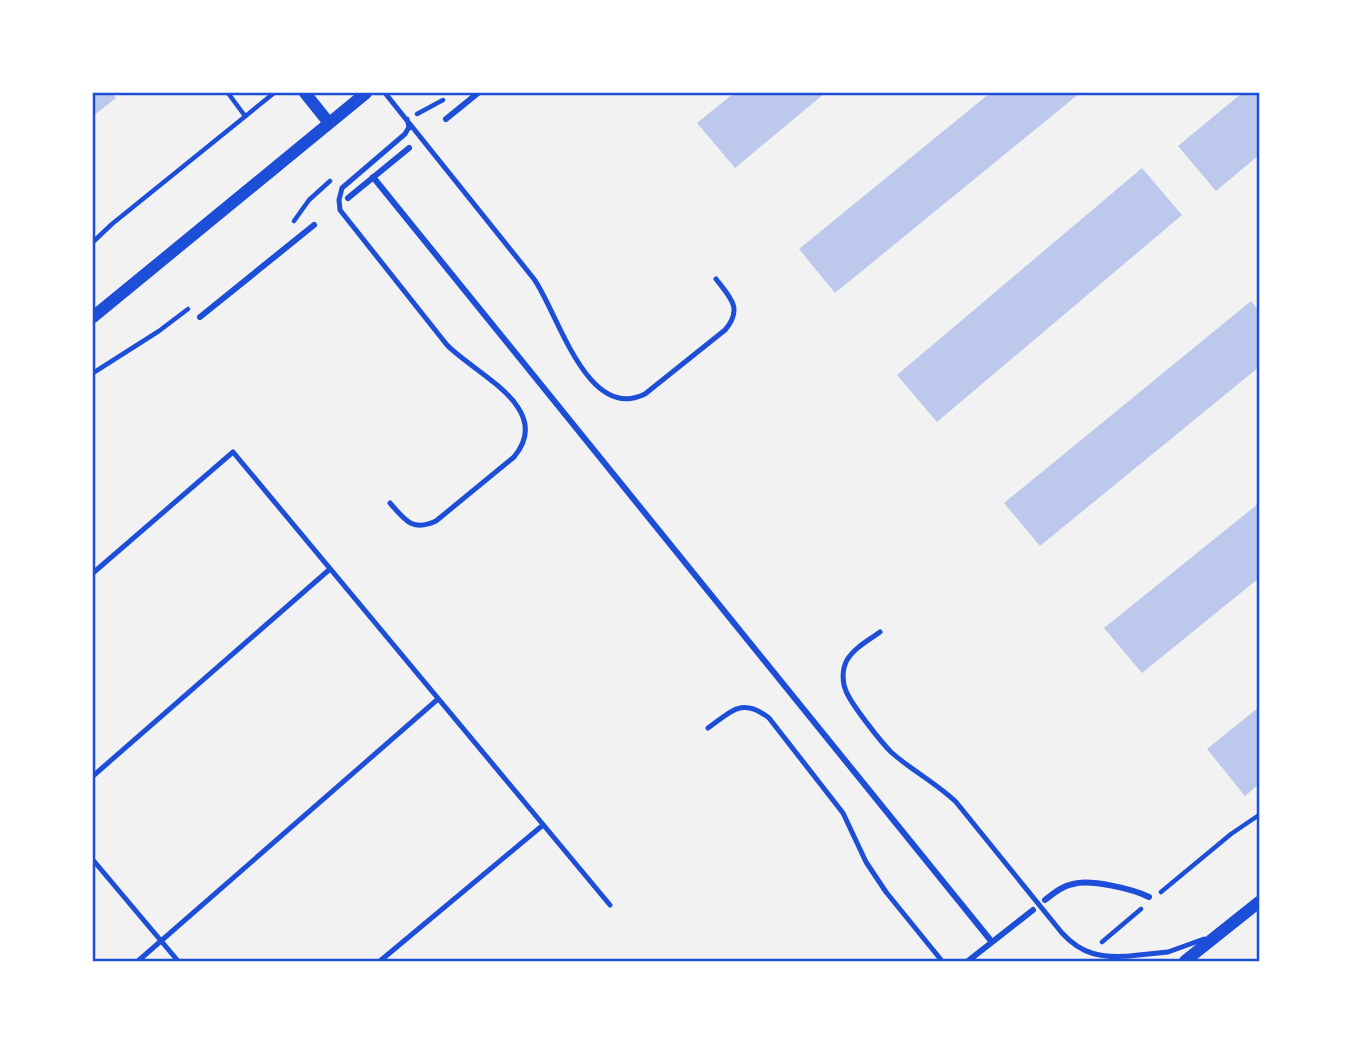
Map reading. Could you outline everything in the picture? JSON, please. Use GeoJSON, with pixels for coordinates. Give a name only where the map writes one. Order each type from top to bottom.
{"type":"FeatureCollection","features":[{"type":"Feature","properties":{"kind":"street"},"geometry":{"type":"LineString","coordinates":[[305,93],[329,123]]}},
{"type":"Feature","properties":{"kind":"street"},"geometry":{"type":"LineString","coordinates":[[93,317],[366,93]]}},
{"type":"Feature","properties":{"kind":"street"},"geometry":{"type":"LineString","coordinates":[[446,119],[465,98],[478,93]]}},
{"type":"Feature","properties":{"kind":"street"},"geometry":{"type":"LineString","coordinates":[[348,198],[409,148]]}},
{"type":"Feature","properties":{"kind":"street"},"geometry":{"type":"LineString","coordinates":[[373,177],[992,942]]}},
{"type":"Feature","properties":{"kind":"street"},"geometry":{"type":"LineString","coordinates":[[200,317],[295,230],[314,225]]}},
{"type":"Feature","properties":{"kind":"street"},"geometry":{"type":"LineString","coordinates":[[1045,900],[1057,890],[1082,882],[1138,892],[1150,899]]}},
{"type":"Feature","properties":{"kind":"street"},"geometry":{"type":"LineString","coordinates":[[1185,961],[1259,902]]}},
{"type":"Feature","properties":{"kind":"street"},"geometry":{"type":"LineString","coordinates":[[968,961],[1033,910]]}},
{"type":"Feature","properties":{"kind":"lane"},"geometry":{"type":"LineString","coordinates":[[385,93],[534,279],[548,302],[569,350],[595,383],[612,396],[623,400],[635,399],[645,394],[725,330],[735,313],[728,294],[716,279]]}},
{"type":"Feature","properties":{"kind":"lane"},"geometry":{"type":"LineString","coordinates":[[390,503],[410,524],[427,525],[436,521],[514,457],[521,449],[526,428],[512,398],[447,345],[340,210],[342,188],[405,134],[409,127],[407,120]]}},
{"type":"Feature","properties":{"kind":"lane"},"geometry":{"type":"LineString","coordinates":[[93,573],[233,452],[610,905]]}},
{"type":"Feature","properties":{"kind":"lane"},"geometry":{"type":"LineString","coordinates":[[93,776],[330,569]]}},
{"type":"Feature","properties":{"kind":"lane"},"geometry":{"type":"LineString","coordinates":[[880,632],[855,650],[848,659],[843,680],[850,699],[890,751],[956,802],[1074,945],[1089,953],[1104,956],[1168,952],[1194,944],[1218,932],[1248,911]]}},
{"type":"Feature","properties":{"kind":"lane"},"geometry":{"type":"LineString","coordinates":[[138,961],[438,699]]}},
{"type":"Feature","properties":{"kind":"lane"},"geometry":{"type":"LineString","coordinates":[[708,729],[741,707],[755,708],[769,718],[843,813],[866,862],[886,892],[942,961]]}},
{"type":"Feature","properties":{"kind":"lane"},"geometry":{"type":"LineString","coordinates":[[380,961],[543,825]]}},
{"type":"Feature","properties":{"kind":"lane"},"geometry":{"type":"LineString","coordinates":[[93,860],[178,961]]}},
{"type":"Feature","properties":{"kind":"lane"},"geometry":{"type":"LineString","coordinates":[[1107,961],[1130,956]]}},
{"type":"Feature","properties":{"kind":"path"},"geometry":{"type":"LineString","coordinates":[[228,93],[245,116]]}},
{"type":"Feature","properties":{"kind":"path"},"geometry":{"type":"LineString","coordinates":[[93,242],[274,93]]}},
{"type":"Feature","properties":{"kind":"path"},"geometry":{"type":"LineString","coordinates":[[407,120],[445,99]]}},
{"type":"Feature","properties":{"kind":"path"},"geometry":{"type":"LineString","coordinates":[[295,230],[309,200],[330,180]]}},
{"type":"Feature","properties":{"kind":"path"},"geometry":{"type":"LineString","coordinates":[[93,373],[193,306]]}},
{"type":"Feature","properties":{"kind":"path"},"geometry":{"type":"LineString","coordinates":[[1150,899],[1259,815]]}},
{"type":"Feature","properties":{"kind":"path"},"geometry":{"type":"LineString","coordinates":[[1089,953],[1141,909]]}},
{"type":"Feature","properties":{"kind":"building"},"geometry":{"type":"Polygon","coordinates":[[[93,93],[112,93],[116,98],[93,116],[93,93]]]}},
{"type":"Feature","properties":{"kind":"building"},"geometry":{"type":"Polygon","coordinates":[[[734,93],[825,93],[735,168],[697,123],[734,93]]]}},
{"type":"Feature","properties":{"kind":"building"},"geometry":{"type":"Polygon","coordinates":[[[990,93],[1080,93],[835,293],[799,249],[990,93]]]}},
{"type":"Feature","properties":{"kind":"building"},"geometry":{"type":"Polygon","coordinates":[[[1242,93],[1259,93],[1259,155],[1216,191],[1178,146],[1242,93]]]}},
{"type":"Feature","properties":{"kind":"building"},"geometry":{"type":"Polygon","coordinates":[[[1142,168],[1182,215],[937,422],[897,375],[1142,168]]]}},
{"type":"Feature","properties":{"kind":"building"},"geometry":{"type":"Polygon","coordinates":[[[1251,301],[1259,311],[1259,367],[1040,546],[1004,503],[1251,301]]]}},
{"type":"Feature","properties":{"kind":"building"},"geometry":{"type":"Polygon","coordinates":[[[1259,503],[1259,578],[1142,673],[1104,628],[1259,503]]]}},
{"type":"Feature","properties":{"kind":"building"},"geometry":{"type":"Polygon","coordinates":[[[1259,707],[1259,784],[1245,796],[1207,749],[1259,707]]]}}]}
